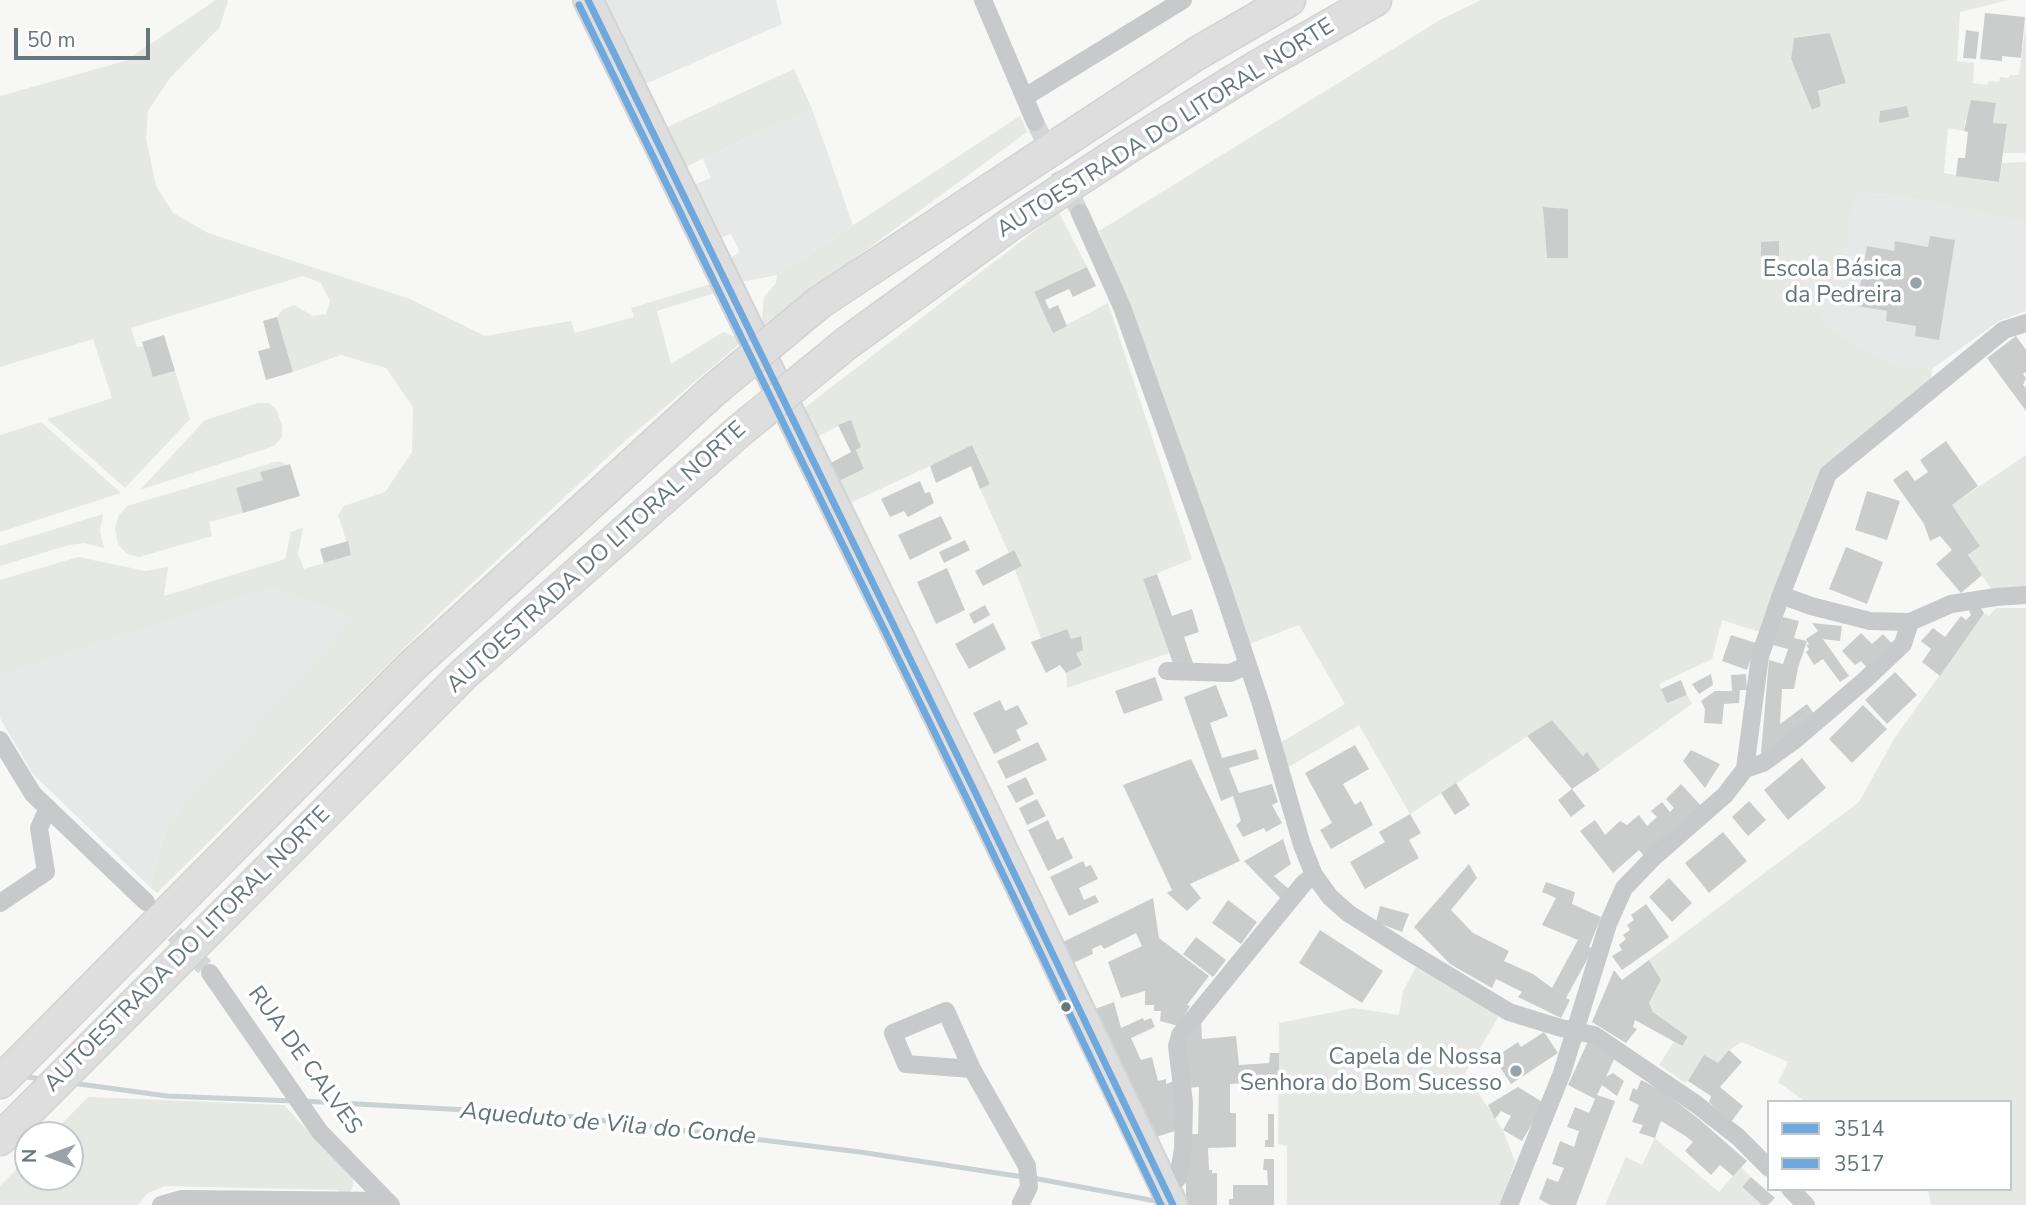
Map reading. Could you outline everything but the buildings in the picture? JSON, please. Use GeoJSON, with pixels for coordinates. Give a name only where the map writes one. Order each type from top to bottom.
{"type":"FeatureCollection","features":[{"type":"Feature","properties":{"kind":"highway","name":"AUTOESTRADA DO LITORAL NORTE"},"geometry":{"type":"LineString","coordinates":[[0,1082],[411,667],[715,389],[820,302],[1196,54],[1289,0]]}},
{"type":"Feature","properties":{"kind":"highway","name":"AUTOESTRADA DO LITORAL NORTE"},"geometry":{"type":"LineString","coordinates":[[0,1139],[465,673],[738,432],[847,343],[1012,223],[1134,143],[1375,0]]}},
{"type":"Feature","properties":{"kind":"main road"},"geometry":{"type":"LineString","coordinates":[[588,0],[976,794],[1169,1198]]}},
{"type":"Feature","properties":{"kind":"street"},"geometry":{"type":"LineString","coordinates":[[983,0],[1035,122]]}},
{"type":"Feature","properties":{"kind":"street"},"geometry":{"type":"LineString","coordinates":[[1025,97],[1183,0]]}},
{"type":"Feature","properties":{"kind":"street"},"geometry":{"type":"LineString","coordinates":[[1080,213],[1122,307],[1248,665],[1302,845],[1314,875],[1330,897],[1348,913],[1509,1012],[1574,1032],[1594,1035],[1696,1104],[1738,1137],[1767,1166]]}},
{"type":"Feature","properties":{"kind":"street"},"geometry":{"type":"LineString","coordinates":[[1509,1205],[1562,1073],[1608,924],[1624,888],[1654,857],[1725,795],[1745,769],[1760,656],[1828,474],[2004,330],[2026,323]]}},
{"type":"Feature","properties":{"kind":"street"},"geometry":{"type":"LineString","coordinates":[[1781,595],[1811,606],[1870,621],[1910,622],[1951,604],[1996,597],[2026,596]]}},
{"type":"Feature","properties":{"kind":"street"},"geometry":{"type":"LineString","coordinates":[[1745,769],[1763,763],[1785,748],[1865,680],[1903,645],[1910,622]]}},
{"type":"Feature","properties":{"kind":"street"},"geometry":{"type":"LineString","coordinates":[[1167,671],[1230,673],[1248,665]]}},
{"type":"Feature","properties":{"kind":"street"},"geometry":{"type":"LineString","coordinates":[[0,740],[33,794],[146,902]]}},
{"type":"Feature","properties":{"kind":"street"},"geometry":{"type":"LineString","coordinates":[[0,903],[46,872],[39,828],[48,808]]}},
{"type":"Feature","properties":{"kind":"street"},"geometry":{"type":"LineString","coordinates":[[1169,1198],[1178,1178],[1183,1149],[1184,1103],[1177,1046],[1180,1035],[1314,875]]}},
{"type":"Feature","properties":{"kind":"street","name":"RUA DE CALVES"},"geometry":{"type":"LineString","coordinates":[[210,973],[320,1132],[389,1203]]}},
{"type":"Feature","properties":{"kind":"street"},"geometry":{"type":"LineString","coordinates":[[972,1069],[906,1064],[893,1033],[946,1011],[972,1069],[1027,1166],[1029,1187],[1020,1204]]}},
{"type":"Feature","properties":{"kind":"street"},"geometry":{"type":"LineString","coordinates":[[1792,1191],[1806,1205]]}},
{"type":"Feature","properties":{"kind":"street"},"geometry":{"type":"LineString","coordinates":[[161,1205],[182,1199],[389,1203]]}},
{"type":"Feature","properties":{"kind":"shaded area"},"geometry":{"type":"Polygon","coordinates":[[[216,0],[228,2],[219,28],[170,78],[148,111],[146,139],[156,186],[173,213],[208,233],[410,299],[485,336],[571,321],[575,333],[634,317],[631,308],[714,283],[718,292],[657,311],[671,364],[723,332],[744,340],[625,441],[439,614],[157,893],[150,887],[167,824],[357,618],[271,588],[0,676],[0,580],[78,557],[146,571],[168,567],[164,596],[285,559],[291,532],[303,528],[298,554],[304,569],[351,555],[338,515],[344,506],[385,492],[412,452],[413,407],[386,368],[341,355],[293,372],[277,317],[282,310],[294,305],[313,316],[326,314],[330,301],[321,283],[303,276],[131,328],[137,347],[143,346],[153,377],[175,371],[190,419],[125,488],[47,419],[112,398],[93,339],[0,367],[0,96],[125,61],[216,0]]]}},
{"type":"Feature","properties":{"kind":"shaded area"},"geometry":{"type":"Polygon","coordinates":[[[603,0],[776,0],[782,24],[645,84],[603,0]]]}},
{"type":"Feature","properties":{"kind":"shaded area"},"geometry":{"type":"Polygon","coordinates":[[[1481,0],[2009,0],[1960,12],[1957,61],[1974,63],[1973,83],[1987,85],[1989,81],[1999,82],[2000,77],[2019,75],[2026,23],[2026,153],[2003,153],[2007,125],[1993,123],[1996,104],[1965,120],[1964,131],[1948,128],[1944,173],[1999,182],[2002,163],[2026,162],[2026,224],[1927,201],[1854,193],[1839,280],[1801,273],[1825,321],[1854,345],[1894,364],[1932,369],[1931,383],[1825,469],[1812,488],[1760,632],[1722,620],[1712,659],[1659,684],[1667,702],[1687,695],[1692,704],[1600,770],[1587,753],[1583,756],[1552,720],[1410,814],[1359,725],[1287,768],[1280,743],[1345,704],[1299,625],[1246,645],[1099,231],[1440,20],[1481,0]],[[1830,33],[1794,38],[1791,59],[1812,110],[1821,106],[1818,92],[1846,83],[1830,33]],[[1544,207],[1547,258],[1567,258],[1544,207]]]}},
{"type":"Feature","properties":{"kind":"shaded area"},"geometry":{"type":"Polygon","coordinates":[[[794,69],[812,109],[685,167],[665,128],[794,69]]]}},
{"type":"Feature","properties":{"kind":"shaded area"},"geometry":{"type":"Polygon","coordinates":[[[812,109],[853,225],[777,275],[741,282],[730,258],[740,252],[731,234],[720,238],[694,185],[711,178],[703,159],[812,109]]]}},
{"type":"Feature","properties":{"kind":"shaded area"},"geometry":{"type":"Polygon","coordinates":[[[1020,116],[1027,132],[761,327],[764,297],[776,283],[777,275],[1020,116]]]}},
{"type":"Feature","properties":{"kind":"shaded area","name":"Escola Básica da Pedreira"},"geometry":{"type":"Polygon","coordinates":[[[1854,193],[1927,201],[2026,224],[2026,311],[1999,321],[1932,369],[1894,364],[1854,345],[1825,321],[1801,273],[1854,193]]]}},
{"type":"Feature","properties":{"kind":"shaded area"},"geometry":{"type":"Polygon","coordinates":[[[1059,212],[1087,267],[1034,292],[1053,332],[1108,303],[1192,559],[1143,579],[1169,653],[1067,688],[1066,673],[1082,665],[1076,653],[1080,636],[1071,639],[1067,629],[1041,638],[1015,570],[1022,566],[1014,551],[1009,553],[980,489],[990,484],[973,446],[846,505],[837,482],[864,469],[856,450],[861,447],[851,420],[814,438],[803,409],[1059,212]]]}},
{"type":"Feature","properties":{"kind":"shaded area"},"geometry":{"type":"Polygon","coordinates":[[[258,403],[268,403],[276,409],[282,425],[282,437],[274,446],[140,490],[205,420],[258,403]]]}},
{"type":"Feature","properties":{"kind":"shaded area"},"geometry":{"type":"Polygon","coordinates":[[[41,422],[121,493],[0,532],[0,435],[41,422]]]}},
{"type":"Feature","properties":{"kind":"shaded area"},"geometry":{"type":"Polygon","coordinates":[[[2026,455],[2026,589],[1992,590],[1968,555],[1980,546],[1952,505],[2026,455]]]}},
{"type":"Feature","properties":{"kind":"shaded area"},"geometry":{"type":"Polygon","coordinates":[[[275,462],[286,465],[261,472],[263,480],[236,488],[243,513],[209,522],[212,536],[139,557],[127,554],[118,544],[115,528],[119,515],[127,506],[275,462]]]}},
{"type":"Feature","properties":{"kind":"shaded area"},"geometry":{"type":"Polygon","coordinates":[[[103,514],[100,531],[104,548],[84,543],[69,545],[0,566],[0,546],[103,514]]]}},
{"type":"Feature","properties":{"kind":"shaded area"},"geometry":{"type":"Polygon","coordinates":[[[271,588],[358,618],[167,824],[150,887],[33,774],[0,718],[0,676],[271,588]]]}},
{"type":"Feature","properties":{"kind":"shaded area"},"geometry":{"type":"Polygon","coordinates":[[[1996,608],[2026,608],[2026,1205],[1931,1205],[1928,1191],[2012,1191],[2012,1100],[1803,1100],[1778,1082],[1788,1062],[1742,1042],[1729,1050],[1718,1063],[1684,1082],[1659,1065],[1674,1042],[1682,1046],[1688,1037],[1653,1012],[1649,1003],[1661,980],[1649,960],[1859,802],[1894,739],[1984,613],[1989,616],[1996,608]]]}},
{"type":"Feature","properties":{"kind":"shaded area"},"geometry":{"type":"Polygon","coordinates":[[[1417,965],[1499,1016],[1465,1073],[1503,1130],[1515,1162],[1501,1205],[1287,1205],[1287,1146],[1278,1144],[1279,1023],[1354,1008],[1399,1015],[1403,991],[1417,965]]]}},
{"type":"Feature","properties":{"kind":"shaded area"},"geometry":{"type":"Polygon","coordinates":[[[88,1097],[284,1105],[353,1179],[353,1186],[349,1194],[340,1197],[339,1190],[165,1186],[148,1193],[138,1205],[0,1205],[0,1186],[14,1172],[14,1191],[84,1191],[84,1121],[65,1121],[88,1097]]]}},
{"type":"Feature","properties":{"kind":"shaded area"},"geometry":{"type":"Polygon","coordinates":[[[1655,1138],[1719,1192],[1741,1167],[1751,1177],[1742,1188],[1762,1205],[1605,1205],[1626,1157],[1642,1165],[1655,1138]]]}},
{"type":"Feature","properties":{"kind":"waterway","name":"Aqueduto de Vila do Conde"},"geometry":{"type":"LineString","coordinates":[[20,1076],[42,1079]]}},
{"type":"Feature","properties":{"kind":"waterway","name":"Aqueduto de Vila do Conde"},"geometry":{"type":"LineString","coordinates":[[72,1083],[167,1096],[293,1101]]}},
{"type":"Feature","properties":{"kind":"waterway","name":"Aqueduto de Vila do Conde"},"geometry":{"type":"LineString","coordinates":[[302,1101],[558,1115],[860,1152],[1023,1177]]}},
{"type":"Feature","properties":{"kind":"waterway","name":"Aqueduto de Vila do Conde"},"geometry":{"type":"LineString","coordinates":[[1033,1178],[1161,1202]]}},
{"type":"Feature","properties":{"kind":"tunnel"},"geometry":{"type":"LineString","coordinates":[[1035,122],[1080,213]]}},
{"type":"Feature","properties":{"kind":"tunnel"},"geometry":{"type":"LineString","coordinates":[[156,914],[210,973]]}},
{"type":"Feature","properties":{"kind":"transit line","name":"3514"},"geometry":{"type":"LineString","coordinates":[[588,0],[976,794],[1173,1205]]}},
{"type":"Feature","properties":{"kind":"transit line","name":"3517"},"geometry":{"type":"LineString","coordinates":[[579,5],[967,799],[1161,1205]]}},
{"type":"Feature","properties":{"kind":"place","name":"Escola Básica da Pedreira"},"geometry":{"type":"Point","coordinates":[1916,283]}},
{"type":"Feature","properties":{"kind":"place","name":"Capela de Nossa Senhora do Bom Sucesso"},"geometry":{"type":"Point","coordinates":[1516,1071]}}]}
